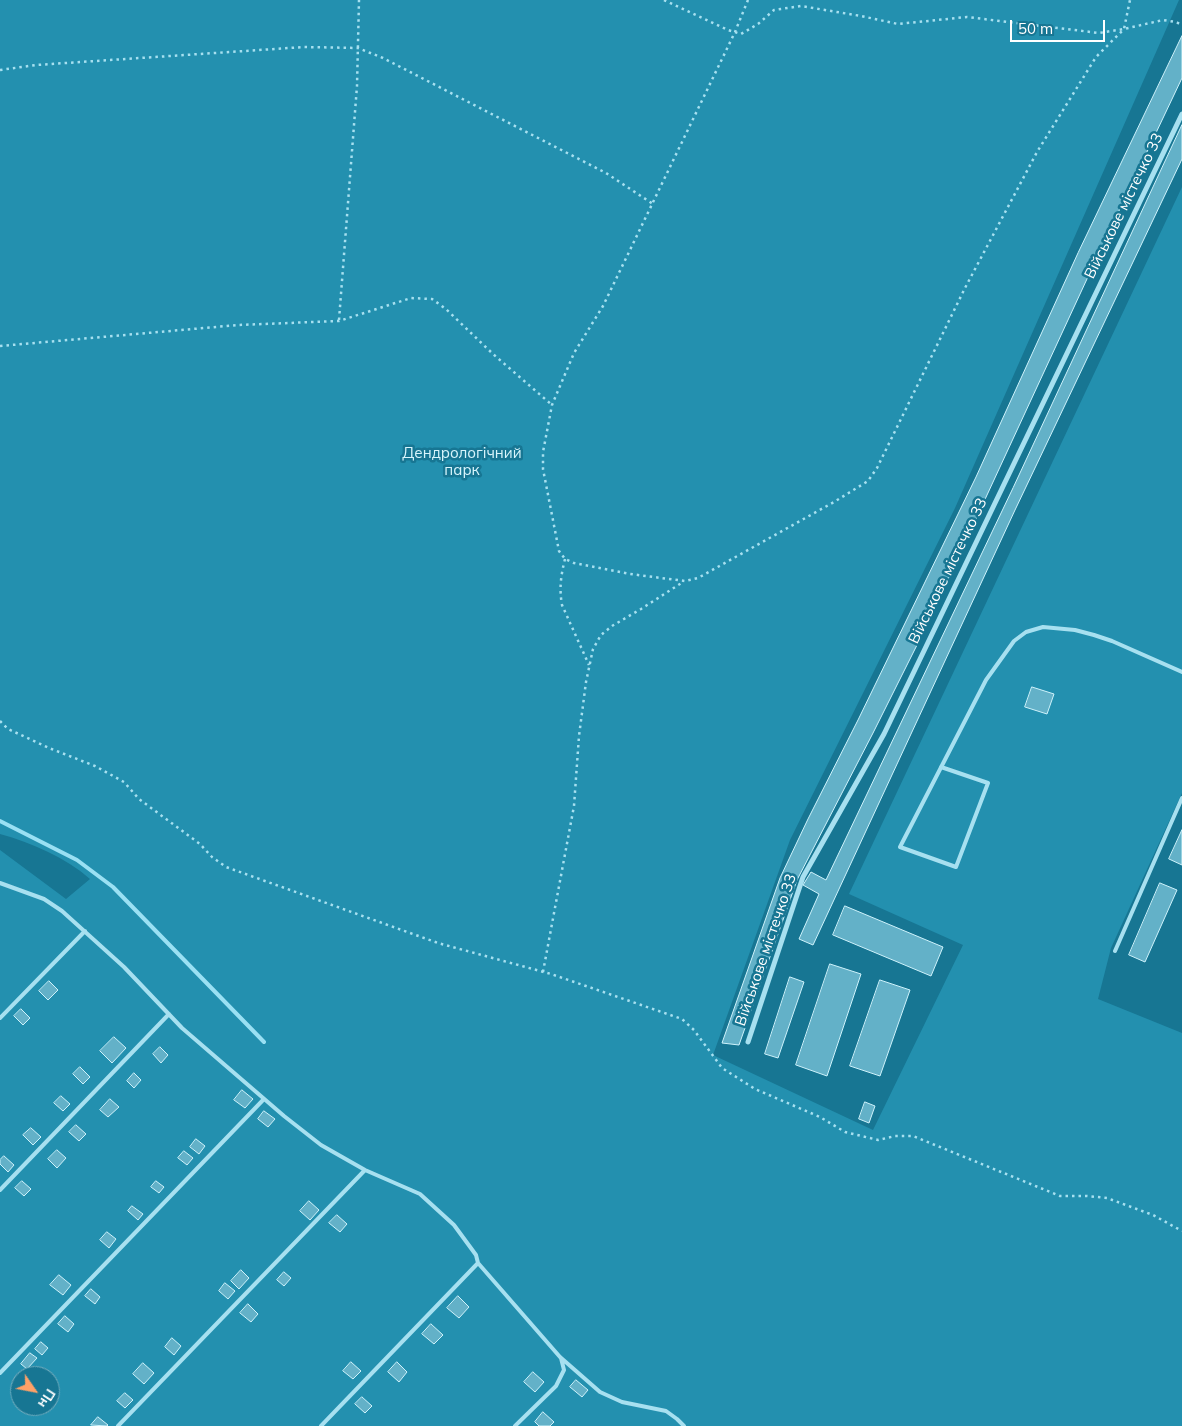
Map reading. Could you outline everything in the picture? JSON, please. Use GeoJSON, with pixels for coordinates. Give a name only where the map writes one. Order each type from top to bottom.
{"type":"FeatureCollection","features":[{"type":"Feature","properties":{"kind":"street","name":"Військове містечко 33"},"geometry":{"type":"LineString","coordinates":[[748,1042],[803,877],[884,734],[1182,114]]}},
{"type":"Feature","properties":{"kind":"lane"},"geometry":{"type":"LineString","coordinates":[[942,767],[988,783],[956,867],[900,847],[986,680],[1014,642],[1026,632],[1043,627],[1075,630],[1112,641],[1182,672]]}},
{"type":"Feature","properties":{"kind":"lane"},"geometry":{"type":"LineString","coordinates":[[1115,951],[1182,798]]}},
{"type":"Feature","properties":{"kind":"lane"},"geometry":{"type":"LineString","coordinates":[[0,883],[44,899],[62,911],[124,967],[182,1028],[264,1099],[321,1145],[365,1170],[420,1194],[454,1225],[476,1255],[478,1263],[560,1357],[600,1392],[622,1402],[666,1411],[684,1426]]}},
{"type":"Feature","properties":{"kind":"lane"},"geometry":{"type":"LineString","coordinates":[[0,1018],[84,932]]}},
{"type":"Feature","properties":{"kind":"lane"},"geometry":{"type":"LineString","coordinates":[[0,1190],[169,1014]]}},
{"type":"Feature","properties":{"kind":"lane"},"geometry":{"type":"LineString","coordinates":[[0,1373],[264,1099]]}},
{"type":"Feature","properties":{"kind":"lane"},"geometry":{"type":"LineString","coordinates":[[118,1426],[365,1170]]}},
{"type":"Feature","properties":{"kind":"lane"},"geometry":{"type":"LineString","coordinates":[[321,1426],[478,1263]]}},
{"type":"Feature","properties":{"kind":"lane"},"geometry":{"type":"LineString","coordinates":[[515,1426],[556,1386],[564,1370],[560,1357]]}},
{"type":"Feature","properties":{"kind":"path"},"geometry":{"type":"LineString","coordinates":[[339,321],[357,86],[359,0]]}},
{"type":"Feature","properties":{"kind":"path"},"geometry":{"type":"LineString","coordinates":[[664,0],[728,30],[741,34],[758,24],[774,10],[801,6],[898,24],[967,17],[1099,33],[1124,30],[1163,20],[1182,25]]}},
{"type":"Feature","properties":{"kind":"path"},"geometry":{"type":"LineString","coordinates":[[748,0],[735,32],[604,306],[574,353],[552,405],[543,452],[543,469],[559,551],[565,558],[574,563],[630,574],[685,581],[698,578],[868,481],[877,468],[965,288],[1037,152],[1096,57],[1124,30],[1130,0]]}},
{"type":"Feature","properties":{"kind":"path"},"geometry":{"type":"LineString","coordinates":[[0,70],[46,65],[304,47],[358,48],[383,58],[597,169],[653,204]]}},
{"type":"Feature","properties":{"kind":"path"},"geometry":{"type":"LineString","coordinates":[[0,346],[238,325],[339,321],[412,298],[432,300],[446,309],[493,354],[552,405]]}},
{"type":"Feature","properties":{"kind":"path"},"geometry":{"type":"LineString","coordinates":[[565,558],[560,578],[562,604],[589,665]]}},
{"type":"Feature","properties":{"kind":"path"},"geometry":{"type":"LineString","coordinates":[[543,972],[574,806],[579,736],[586,682],[593,648],[606,630],[685,581]]}},
{"type":"Feature","properties":{"kind":"path"},"geometry":{"type":"LineString","coordinates":[[0,721],[8,729],[95,766],[124,782],[139,799],[200,844],[212,857],[226,867],[438,942],[543,972],[682,1019],[694,1030],[722,1068],[733,1076],[755,1089],[820,1117],[845,1132],[878,1140],[895,1136],[913,1136],[1060,1196],[1107,1198],[1153,1215],[1182,1231]]}},
{"type":"Feature","properties":{"kind":"green space","name":"Дендрологічний парк"},"geometry":{"type":"Polygon","coordinates":[[[0,0],[1179,0],[955,508],[790,840],[713,1055],[873,1130],[963,945],[849,894],[1182,187],[1182,793],[1111,948],[1098,999],[1182,1033],[1182,1426],[0,1426],[0,850],[66,899],[90,879],[59,857],[0,834],[0,0]]]}},
{"type":"Feature","properties":{"kind":"building"},"geometry":{"type":"Polygon","coordinates":[[[1182,36],[1182,78],[925,629],[797,880],[739,1045],[722,1043],[780,878],[976,477],[1078,253],[1182,36]]]}},
{"type":"Feature","properties":{"kind":"building"},"geometry":{"type":"Polygon","coordinates":[[[1182,125],[1182,159],[1015,510],[813,945],[799,939],[819,894],[803,885],[811,872],[826,880],[1013,488],[1182,125]]]}},
{"type":"Feature","properties":{"kind":"building"},"geometry":{"type":"Polygon","coordinates":[[[1032,687],[1054,694],[1047,714],[1025,707],[1032,687]]]}},
{"type":"Feature","properties":{"kind":"building"},"geometry":{"type":"Polygon","coordinates":[[[1182,830],[1182,865],[1169,859],[1182,830]]]}},
{"type":"Feature","properties":{"kind":"building"},"geometry":{"type":"Polygon","coordinates":[[[1160,883],[1177,890],[1145,962],[1129,955],[1160,883]]]}},
{"type":"Feature","properties":{"kind":"building"},"geometry":{"type":"Polygon","coordinates":[[[845,906],[943,947],[931,976],[833,935],[845,906]]]}},
{"type":"Feature","properties":{"kind":"building"},"geometry":{"type":"Polygon","coordinates":[[[830,964],[861,974],[827,1076],[796,1065],[830,964]]]}},
{"type":"Feature","properties":{"kind":"building"},"geometry":{"type":"Polygon","coordinates":[[[790,977],[804,982],[778,1058],[765,1054],[790,977]]]}},
{"type":"Feature","properties":{"kind":"building"},"geometry":{"type":"Polygon","coordinates":[[[880,980],[910,990],[880,1076],[850,1066],[880,980]]]}},
{"type":"Feature","properties":{"kind":"building"},"geometry":{"type":"Polygon","coordinates":[[[49,981],[58,990],[48,1000],[39,991],[49,981]]]}},
{"type":"Feature","properties":{"kind":"building"},"geometry":{"type":"Polygon","coordinates":[[[21,1009],[30,1018],[23,1025],[14,1016],[21,1009]]]}},
{"type":"Feature","properties":{"kind":"building"},"geometry":{"type":"Polygon","coordinates":[[[114,1037],[126,1048],[112,1063],[100,1051],[114,1037]]]}},
{"type":"Feature","properties":{"kind":"building"},"geometry":{"type":"Polygon","coordinates":[[[160,1047],[168,1055],[161,1063],[153,1054],[160,1047]]]}},
{"type":"Feature","properties":{"kind":"building"},"geometry":{"type":"Polygon","coordinates":[[[80,1067],[90,1077],[83,1084],[73,1074],[80,1067]]]}},
{"type":"Feature","properties":{"kind":"building"},"geometry":{"type":"Polygon","coordinates":[[[134,1073],[141,1080],[134,1088],[127,1081],[134,1073]]]}},
{"type":"Feature","properties":{"kind":"building"},"geometry":{"type":"Polygon","coordinates":[[[242,1090],[253,1099],[245,1108],[234,1100],[242,1090]]]}},
{"type":"Feature","properties":{"kind":"building"},"geometry":{"type":"Polygon","coordinates":[[[61,1096],[70,1104],[63,1111],[54,1103],[61,1096]]]}},
{"type":"Feature","properties":{"kind":"building"},"geometry":{"type":"Polygon","coordinates":[[[110,1099],[119,1107],[108,1117],[100,1110],[110,1099]]]}},
{"type":"Feature","properties":{"kind":"building"},"geometry":{"type":"Polygon","coordinates":[[[865,1102],[875,1106],[869,1123],[859,1119],[865,1102]]]}},
{"type":"Feature","properties":{"kind":"building"},"geometry":{"type":"Polygon","coordinates":[[[264,1111],[275,1119],[268,1127],[258,1119],[264,1111]]]}},
{"type":"Feature","properties":{"kind":"building"},"geometry":{"type":"Polygon","coordinates":[[[76,1125],[86,1134],[79,1141],[69,1132],[76,1125]]]}},
{"type":"Feature","properties":{"kind":"building"},"geometry":{"type":"Polygon","coordinates":[[[31,1128],[41,1137],[33,1145],[23,1135],[31,1128]]]}},
{"type":"Feature","properties":{"kind":"building"},"geometry":{"type":"Polygon","coordinates":[[[196,1139],[205,1146],[199,1154],[190,1147],[196,1139]]]}},
{"type":"Feature","properties":{"kind":"building"},"geometry":{"type":"Polygon","coordinates":[[[57,1150],[66,1158],[57,1168],[48,1159],[57,1150]]]}},
{"type":"Feature","properties":{"kind":"building"},"geometry":{"type":"Polygon","coordinates":[[[184,1151],[193,1158],[187,1165],[178,1158],[184,1151]]]}},
{"type":"Feature","properties":{"kind":"building"},"geometry":{"type":"Polygon","coordinates":[[[4,1156],[14,1165],[8,1172],[0,1164],[0,1160],[4,1156]]]}},
{"type":"Feature","properties":{"kind":"building"},"geometry":{"type":"Polygon","coordinates":[[[22,1181],[31,1189],[24,1196],[15,1188],[22,1181]]]}},
{"type":"Feature","properties":{"kind":"building"},"geometry":{"type":"Polygon","coordinates":[[[156,1181],[164,1187],[159,1193],[151,1187],[156,1181]]]}},
{"type":"Feature","properties":{"kind":"building"},"geometry":{"type":"Polygon","coordinates":[[[309,1201],[319,1210],[310,1220],[300,1211],[309,1201]]]}},
{"type":"Feature","properties":{"kind":"building"},"geometry":{"type":"Polygon","coordinates":[[[132,1206],[143,1214],[138,1220],[128,1211],[132,1206]]]}},
{"type":"Feature","properties":{"kind":"building"},"geometry":{"type":"Polygon","coordinates":[[[337,1215],[347,1224],[340,1232],[329,1223],[337,1215]]]}},
{"type":"Feature","properties":{"kind":"building"},"geometry":{"type":"Polygon","coordinates":[[[107,1232],[116,1239],[109,1248],[100,1240],[107,1232]]]}},
{"type":"Feature","properties":{"kind":"building"},"geometry":{"type":"Polygon","coordinates":[[[241,1270],[249,1278],[239,1289],[231,1281],[241,1270]]]}},
{"type":"Feature","properties":{"kind":"building"},"geometry":{"type":"Polygon","coordinates":[[[284,1272],[291,1278],[284,1286],[277,1280],[284,1272]]]}},
{"type":"Feature","properties":{"kind":"building"},"geometry":{"type":"Polygon","coordinates":[[[59,1275],[71,1285],[63,1295],[50,1285],[59,1275]]]}},
{"type":"Feature","properties":{"kind":"building"},"geometry":{"type":"Polygon","coordinates":[[[225,1283],[235,1291],[228,1299],[219,1291],[225,1283]]]}},
{"type":"Feature","properties":{"kind":"building"},"geometry":{"type":"Polygon","coordinates":[[[91,1289],[100,1297],[95,1304],[85,1296],[91,1289]]]}},
{"type":"Feature","properties":{"kind":"building"},"geometry":{"type":"Polygon","coordinates":[[[458,1296],[469,1307],[459,1318],[447,1308],[458,1296]]]}},
{"type":"Feature","properties":{"kind":"building"},"geometry":{"type":"Polygon","coordinates":[[[248,1304],[258,1314],[251,1322],[240,1313],[248,1304]]]}},
{"type":"Feature","properties":{"kind":"building"},"geometry":{"type":"Polygon","coordinates":[[[65,1316],[74,1324],[68,1332],[58,1324],[65,1316]]]}},
{"type":"Feature","properties":{"kind":"building"},"geometry":{"type":"Polygon","coordinates":[[[431,1324],[443,1335],[434,1344],[422,1334],[431,1324]]]}},
{"type":"Feature","properties":{"kind":"building"},"geometry":{"type":"Polygon","coordinates":[[[172,1338],[181,1346],[174,1355],[165,1347],[172,1338]]]}},
{"type":"Feature","properties":{"kind":"building"},"geometry":{"type":"Polygon","coordinates":[[[41,1342],[48,1348],[42,1355],[35,1349],[41,1342]]]}},
{"type":"Feature","properties":{"kind":"building"},"geometry":{"type":"Polygon","coordinates":[[[30,1353],[37,1358],[30,1366],[21,1364],[30,1353]]]}},
{"type":"Feature","properties":{"kind":"building"},"geometry":{"type":"Polygon","coordinates":[[[351,1362],[361,1371],[353,1379],[343,1371],[351,1362]]]}},
{"type":"Feature","properties":{"kind":"building"},"geometry":{"type":"Polygon","coordinates":[[[397,1362],[407,1372],[399,1382],[388,1372],[397,1362]]]}},
{"type":"Feature","properties":{"kind":"building"},"geometry":{"type":"Polygon","coordinates":[[[143,1363],[154,1373],[144,1384],[133,1374],[143,1363]]]}},
{"type":"Feature","properties":{"kind":"building"},"geometry":{"type":"Polygon","coordinates":[[[533,1372],[544,1382],[535,1392],[524,1382],[533,1372]]]}},
{"type":"Feature","properties":{"kind":"building"},"geometry":{"type":"Polygon","coordinates":[[[576,1380],[588,1390],[582,1397],[570,1387],[576,1380]]]}},
{"type":"Feature","properties":{"kind":"building"},"geometry":{"type":"Polygon","coordinates":[[[125,1393],[133,1400],[125,1408],[117,1401],[125,1393]]]}},
{"type":"Feature","properties":{"kind":"building"},"geometry":{"type":"Polygon","coordinates":[[[362,1397],[372,1406],[365,1413],[355,1404],[362,1397]]]}},
{"type":"Feature","properties":{"kind":"building"},"geometry":{"type":"Polygon","coordinates":[[[543,1412],[554,1422],[550,1426],[539,1426],[535,1422],[543,1412]]]}},
{"type":"Feature","properties":{"kind":"building"},"geometry":{"type":"Polygon","coordinates":[[[98,1417],[108,1425],[91,1425],[98,1417]]]}},
{"type":"Feature","properties":{"kind":"waterway"},"geometry":{"type":"LineString","coordinates":[[0,821],[77,860],[113,887],[264,1042]]}}]}
